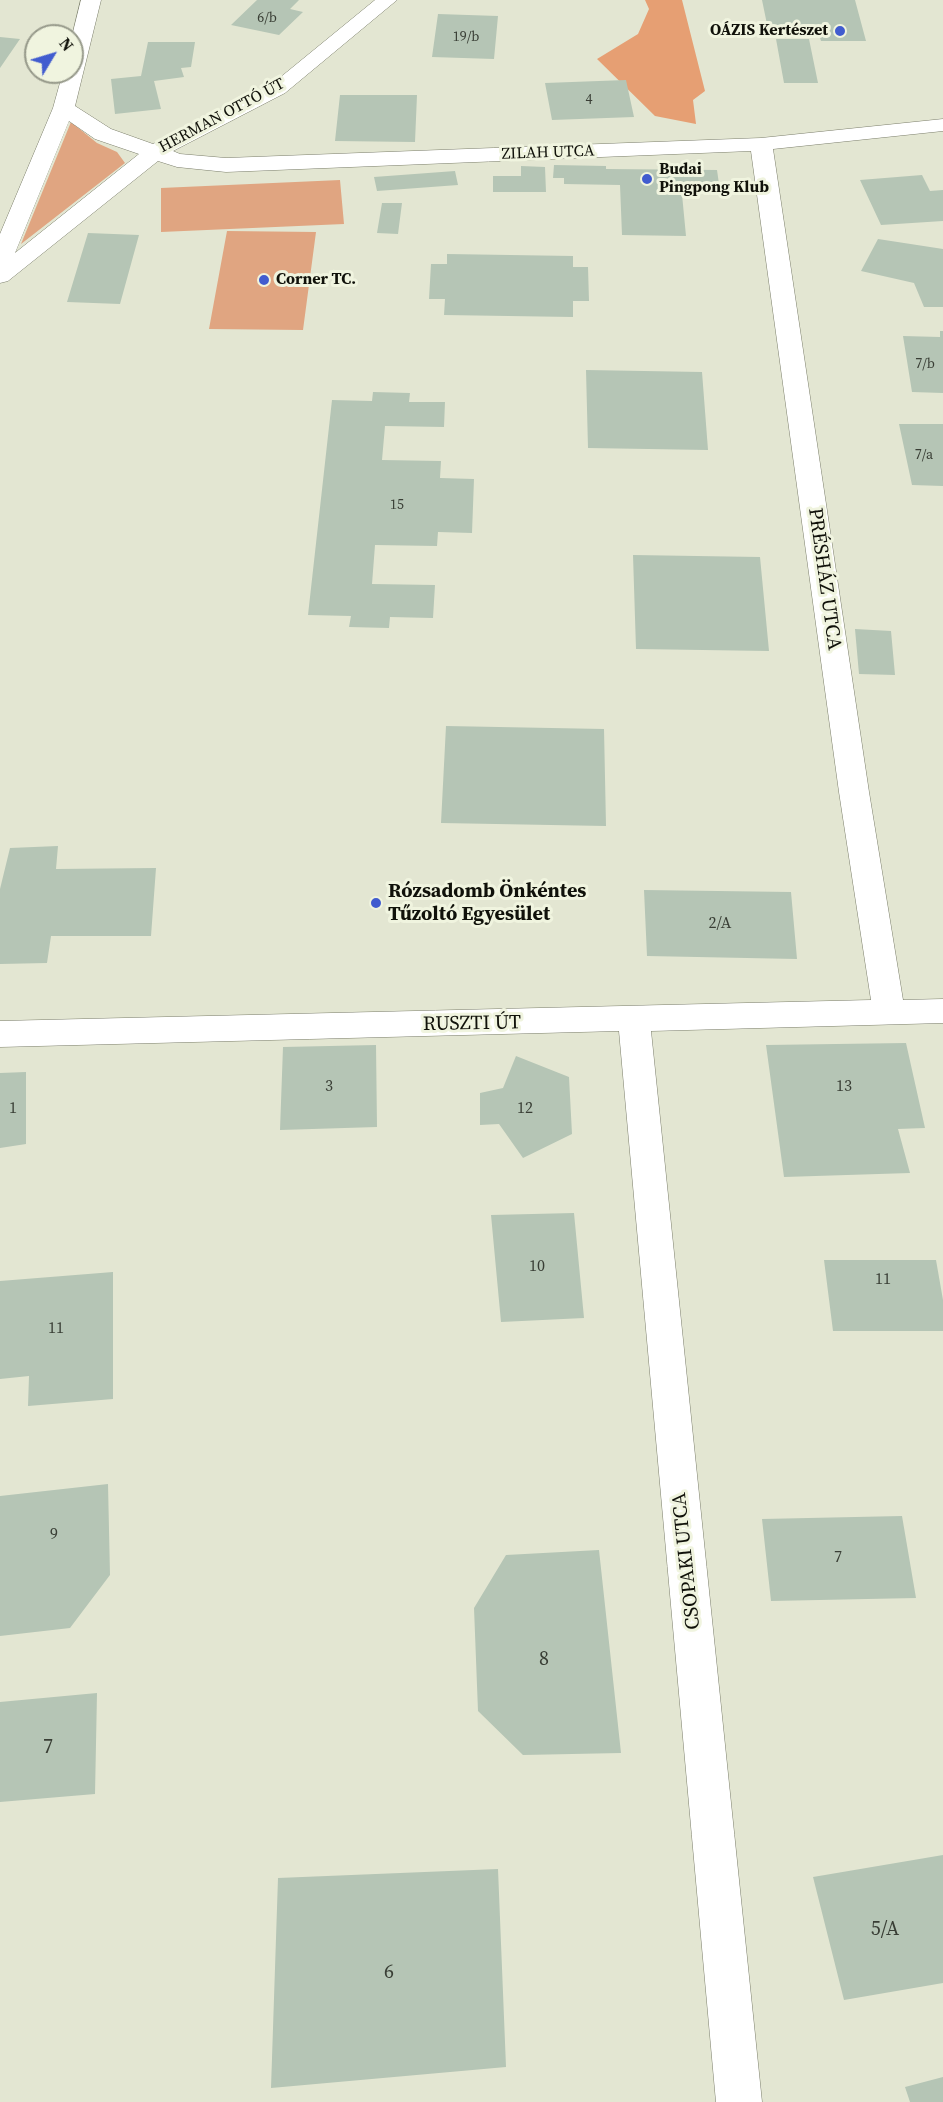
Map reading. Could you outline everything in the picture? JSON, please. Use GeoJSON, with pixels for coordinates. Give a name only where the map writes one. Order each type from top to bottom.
{"type":"FeatureCollection","features":[{"type":"Feature","properties":{"kind":"street"},"geometry":{"type":"LineString","coordinates":[[0,261],[64,108],[91,0]]}},
{"type":"Feature","properties":{"kind":"street","name":"HERMAN OTTÓ ÚT"},"geometry":{"type":"LineString","coordinates":[[0,276],[154,152],[278,89],[387,0]]}},
{"type":"Feature","properties":{"kind":"street","name":"ZILAH UTCA"},"geometry":{"type":"LineString","coordinates":[[64,108],[103,134],[154,152],[177,160],[226,165],[761,144],[943,125]]}},
{"type":"Feature","properties":{"kind":"street","name":"PRÉSHÁZ UTCA"},"geometry":{"type":"LineString","coordinates":[[761,144],[850,768],[889,1013]]}},
{"type":"Feature","properties":{"kind":"street","name":"RUSZTI ÚT"},"geometry":{"type":"LineString","coordinates":[[0,1034],[943,1011]]}},
{"type":"Feature","properties":{"kind":"street","name":"CSOPAKI UTCA"},"geometry":{"type":"LineString","coordinates":[[634,1020],[739,2102]]}},
{"type":"Feature","properties":{"kind":"shaded area"},"geometry":{"type":"Polygon","coordinates":[[[645,0],[682,0],[705,91],[693,100],[696,124],[655,116],[597,59],[638,34],[649,9],[645,0]]]}},
{"type":"Feature","properties":{"kind":"shaded area"},"geometry":{"type":"Polygon","coordinates":[[[71,122],[97,143],[117,152],[125,163],[21,244],[71,122]]]}},
{"type":"Feature","properties":{"kind":"shaded area","name":"Corner TC."},"geometry":{"type":"Polygon","coordinates":[[[340,180],[344,224],[161,232],[161,188],[340,180]]]}},
{"type":"Feature","properties":{"kind":"shaded area","name":"Corner TC."},"geometry":{"type":"Polygon","coordinates":[[[227,231],[316,232],[303,330],[209,329],[227,231]]]}},
{"type":"Feature","properties":{"kind":"building"},"geometry":{"type":"Polygon","coordinates":[[[257,0],[299,0],[290,9],[303,12],[279,35],[231,25],[257,0]]]}},
{"type":"Feature","properties":{"kind":"building"},"geometry":{"type":"Polygon","coordinates":[[[762,0],[855,0],[866,41],[821,41],[817,28],[768,29],[762,0]]]}},
{"type":"Feature","properties":{"kind":"building"},"geometry":{"type":"Polygon","coordinates":[[[438,14],[498,16],[494,59],[432,57],[438,14]]]}},
{"type":"Feature","properties":{"kind":"building"},"geometry":{"type":"Polygon","coordinates":[[[0,37],[20,39],[0,68],[0,37]]]}},
{"type":"Feature","properties":{"kind":"building"},"geometry":{"type":"Polygon","coordinates":[[[776,39],[809,39],[818,83],[784,83],[776,39]]]}},
{"type":"Feature","properties":{"kind":"building"},"geometry":{"type":"Polygon","coordinates":[[[148,42],[195,42],[191,67],[181,68],[184,77],[154,81],[161,109],[115,114],[111,79],[141,76],[148,42]]]}},
{"type":"Feature","properties":{"kind":"building"},"geometry":{"type":"Polygon","coordinates":[[[626,80],[634,117],[552,120],[545,83],[626,80]]]}},
{"type":"Feature","properties":{"kind":"building"},"geometry":{"type":"Polygon","coordinates":[[[340,95],[417,95],[415,142],[335,141],[340,95]]]}},
{"type":"Feature","properties":{"kind":"building"},"geometry":{"type":"Polygon","coordinates":[[[554,165],[606,166],[606,169],[717,170],[719,184],[681,184],[686,236],[622,235],[620,185],[564,184],[564,178],[553,178],[554,165]]]}},
{"type":"Feature","properties":{"kind":"building"},"geometry":{"type":"Polygon","coordinates":[[[521,166],[545,167],[546,192],[493,192],[493,176],[521,176],[521,166]]]}},
{"type":"Feature","properties":{"kind":"building"},"geometry":{"type":"Polygon","coordinates":[[[455,171],[458,185],[377,191],[374,177],[455,171]]]}},
{"type":"Feature","properties":{"kind":"building"},"geometry":{"type":"Polygon","coordinates":[[[922,175],[930,191],[943,190],[943,221],[881,225],[860,180],[922,175]]]}},
{"type":"Feature","properties":{"kind":"building"},"geometry":{"type":"Polygon","coordinates":[[[382,203],[402,203],[398,234],[377,233],[382,203]]]}},
{"type":"Feature","properties":{"kind":"building"},"geometry":{"type":"Polygon","coordinates":[[[88,233],[139,235],[120,304],[67,302],[88,233]]]}},
{"type":"Feature","properties":{"kind":"building"},"geometry":{"type":"Polygon","coordinates":[[[878,239],[943,249],[943,307],[924,307],[914,283],[861,271],[878,239]]]}},
{"type":"Feature","properties":{"kind":"building"},"geometry":{"type":"Polygon","coordinates":[[[447,254],[573,256],[573,267],[588,267],[589,301],[573,301],[573,317],[444,315],[445,299],[429,299],[431,264],[447,264],[447,254]]]}},
{"type":"Feature","properties":{"kind":"building"},"geometry":{"type":"Polygon","coordinates":[[[940,331],[943,331],[943,393],[912,392],[903,336],[940,337],[940,331]]]}},
{"type":"Feature","properties":{"kind":"building"},"geometry":{"type":"Polygon","coordinates":[[[586,370],[702,372],[708,450],[588,448],[586,370]]]}},
{"type":"Feature","properties":{"kind":"building"},"geometry":{"type":"Polygon","coordinates":[[[373,392],[410,393],[409,402],[445,402],[444,427],[385,426],[382,460],[441,461],[440,478],[474,479],[472,533],[438,532],[437,546],[375,545],[372,584],[435,585],[433,618],[390,617],[389,628],[349,627],[351,616],[308,615],[332,400],[372,401],[373,392]]]}},
{"type":"Feature","properties":{"kind":"building"},"geometry":{"type":"Polygon","coordinates":[[[899,424],[943,424],[943,486],[912,485],[899,424]]]}},
{"type":"Feature","properties":{"kind":"building"},"geometry":{"type":"Polygon","coordinates":[[[633,555],[760,557],[769,651],[636,649],[633,555]]]}},
{"type":"Feature","properties":{"kind":"building"},"geometry":{"type":"Polygon","coordinates":[[[855,629],[891,631],[895,675],[859,674],[855,629]]]}},
{"type":"Feature","properties":{"kind":"building"},"geometry":{"type":"Polygon","coordinates":[[[446,726],[604,729],[606,826],[441,823],[446,726]]]}},
{"type":"Feature","properties":{"kind":"building"},"geometry":{"type":"Polygon","coordinates":[[[58,846],[56,869],[156,868],[151,936],[51,936],[47,963],[0,964],[0,889],[10,848],[58,846]]]}},
{"type":"Feature","properties":{"kind":"building"},"geometry":{"type":"Polygon","coordinates":[[[644,890],[791,892],[797,959],[647,956],[644,890]]]}},
{"type":"Feature","properties":{"kind":"building"},"geometry":{"type":"Polygon","coordinates":[[[906,1043],[925,1128],[898,1129],[910,1173],[784,1177],[766,1045],[906,1043]]]}},
{"type":"Feature","properties":{"kind":"building"},"geometry":{"type":"Polygon","coordinates":[[[376,1045],[377,1127],[280,1130],[283,1047],[376,1045]]]}},
{"type":"Feature","properties":{"kind":"building"},"geometry":{"type":"Polygon","coordinates":[[[516,1056],[569,1077],[572,1134],[523,1158],[499,1124],[480,1125],[480,1093],[503,1088],[516,1056]]]}},
{"type":"Feature","properties":{"kind":"building"},"geometry":{"type":"Polygon","coordinates":[[[26,1072],[26,1144],[0,1148],[0,1073],[26,1072]]]}},
{"type":"Feature","properties":{"kind":"building"},"geometry":{"type":"Polygon","coordinates":[[[574,1213],[584,1318],[501,1322],[491,1215],[574,1213]]]}},
{"type":"Feature","properties":{"kind":"building"},"geometry":{"type":"Polygon","coordinates":[[[824,1260],[936,1260],[943,1300],[943,1331],[833,1331],[824,1260]]]}},
{"type":"Feature","properties":{"kind":"building"},"geometry":{"type":"Polygon","coordinates":[[[113,1272],[113,1399],[28,1406],[29,1376],[0,1379],[0,1281],[113,1272]]]}},
{"type":"Feature","properties":{"kind":"building"},"geometry":{"type":"Polygon","coordinates":[[[108,1484],[110,1575],[70,1628],[0,1636],[0,1496],[108,1484]]]}},
{"type":"Feature","properties":{"kind":"building"},"geometry":{"type":"Polygon","coordinates":[[[902,1516],[916,1598],[771,1601],[762,1519],[902,1516]]]}},
{"type":"Feature","properties":{"kind":"building"},"geometry":{"type":"Polygon","coordinates":[[[599,1550],[621,1753],[523,1755],[478,1711],[474,1608],[506,1555],[599,1550]]]}},
{"type":"Feature","properties":{"kind":"building"},"geometry":{"type":"Polygon","coordinates":[[[97,1693],[95,1794],[0,1802],[0,1702],[97,1693]]]}},
{"type":"Feature","properties":{"kind":"building"},"geometry":{"type":"Polygon","coordinates":[[[943,1855],[943,1983],[844,2000],[813,1877],[943,1855]]]}},
{"type":"Feature","properties":{"kind":"building"},"geometry":{"type":"Polygon","coordinates":[[[498,1869],[506,2067],[271,2088],[278,1878],[498,1869]]]}},
{"type":"Feature","properties":{"kind":"building"},"geometry":{"type":"Polygon","coordinates":[[[943,2077],[943,2102],[910,2102],[905,2087],[943,2077]]]}},
{"type":"Feature","properties":{"kind":"place","name":"OÁZIS Kertészet"},"geometry":{"type":"Point","coordinates":[840,31]}},
{"type":"Feature","properties":{"kind":"place","name":"Budai Pingpong Klub"},"geometry":{"type":"Point","coordinates":[647,179]}},
{"type":"Feature","properties":{"kind":"place","name":"Corner TC."},"geometry":{"type":"Point","coordinates":[264,280]}},
{"type":"Feature","properties":{"kind":"place","name":"Rózsadomb Önkéntes Tűzoltó Egyesület"},"geometry":{"type":"Point","coordinates":[376,903]}}]}
